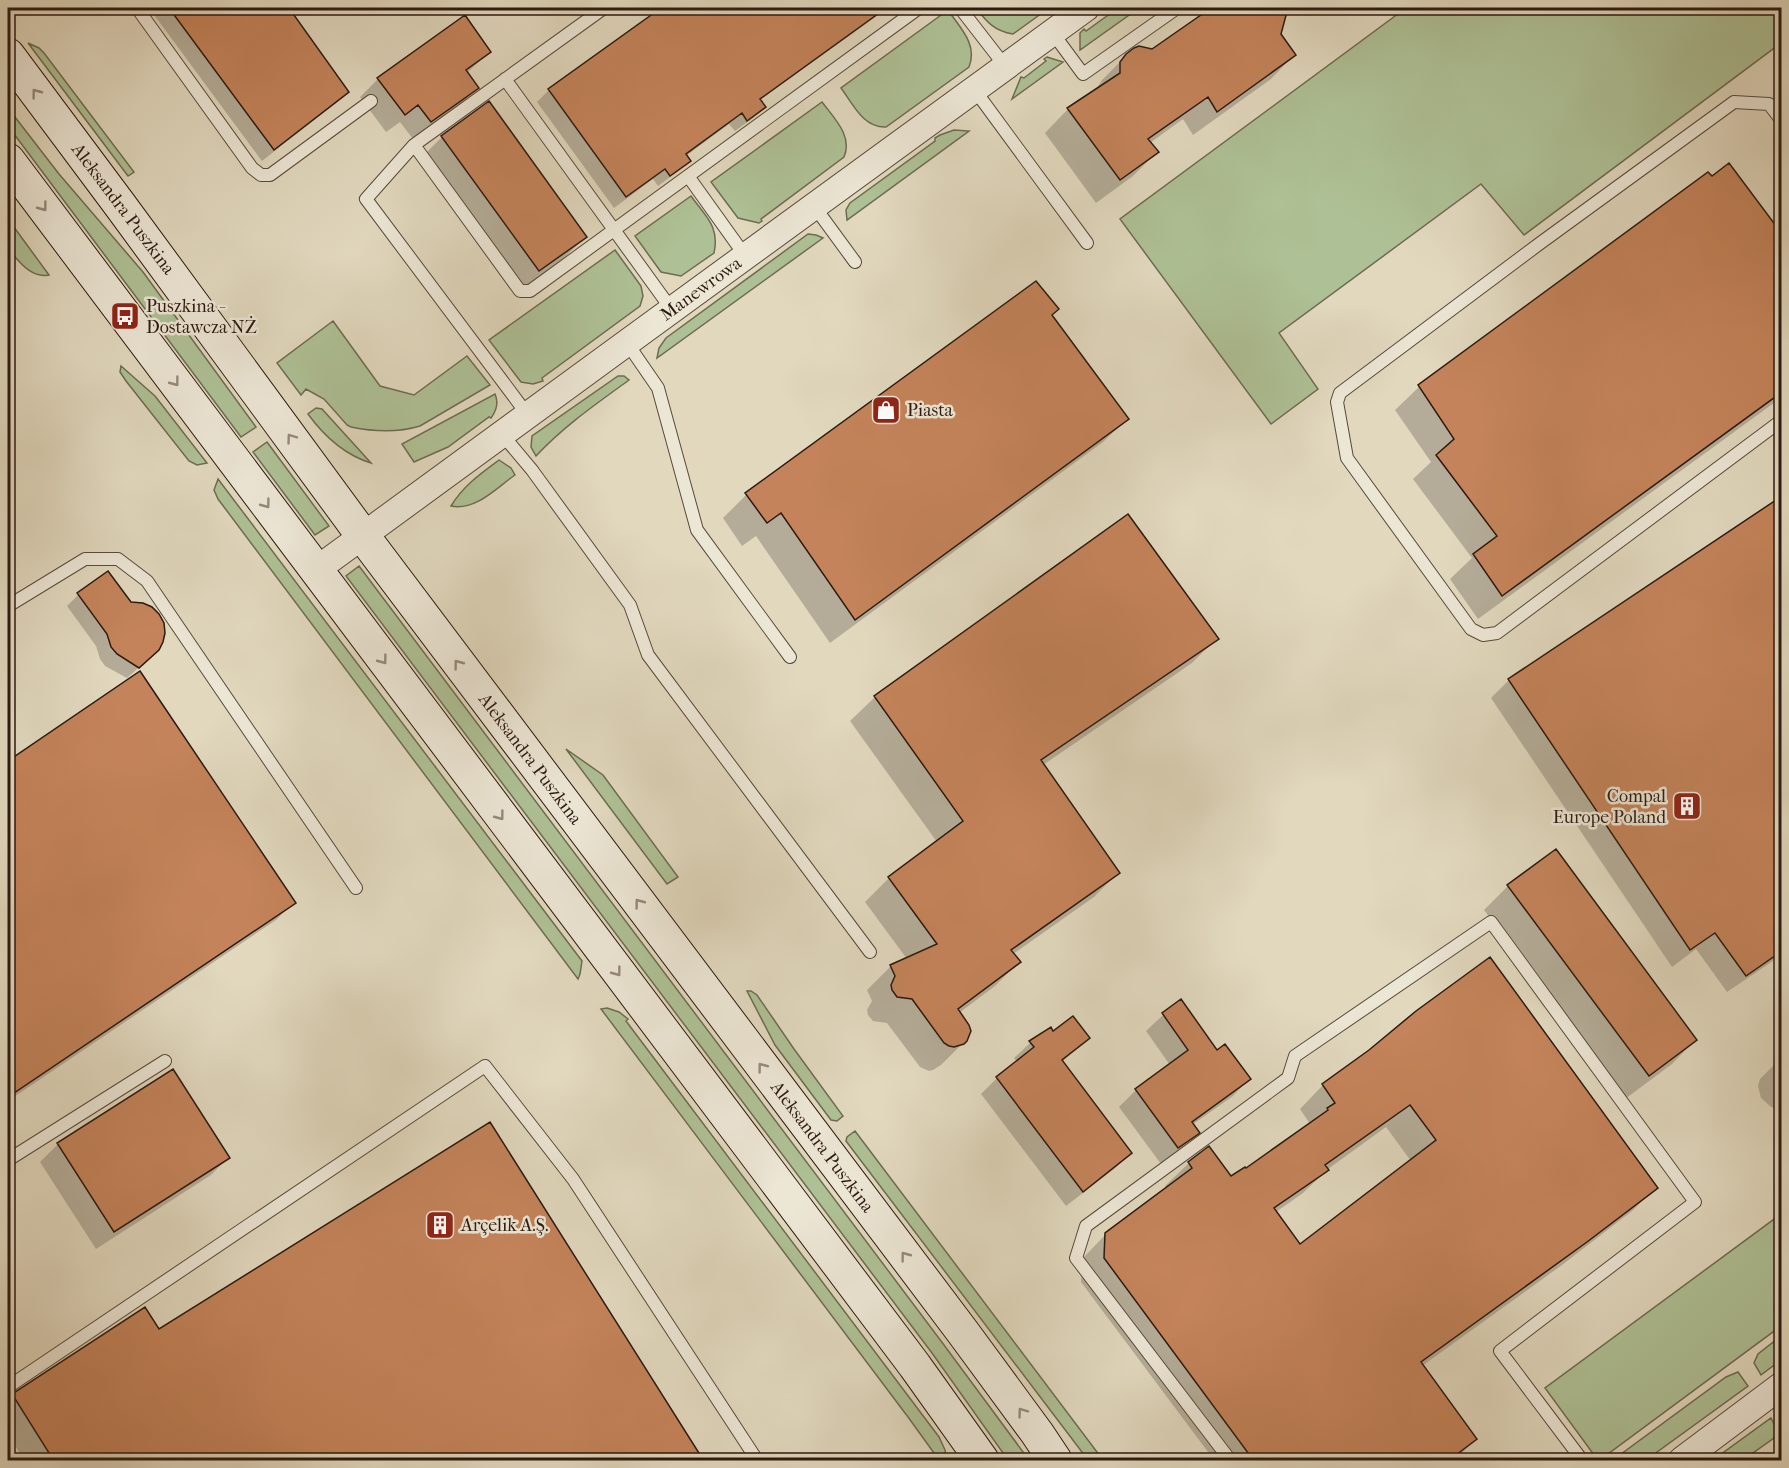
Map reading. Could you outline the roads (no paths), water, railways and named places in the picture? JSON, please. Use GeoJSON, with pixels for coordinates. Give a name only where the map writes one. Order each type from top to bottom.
{"type":"FeatureCollection","features":[{"type":"Feature","properties":{"kind":"main road","name":"Aleksandra Puszkina"},"geometry":{"type":"LineString","coordinates":[[8,55],[363,536],[962,1331],[1037,1432],[1055,1461]]}},
{"type":"Feature","properties":{"kind":"main road"},"geometry":{"type":"LineString","coordinates":[[8,160],[915,1365],[972,1454]]}},
{"type":"Feature","properties":{"kind":"street","name":"Manewrowa"},"geometry":{"type":"LineString","coordinates":[[316,570],[1086,8]]}},
{"type":"Feature","properties":{"kind":"street"},"geometry":{"type":"LineString","coordinates":[[1682,1461],[1782,1385]]}},
{"type":"Feature","properties":{"kind":"lane"},"geometry":{"type":"LineString","coordinates":[[137,8],[252,168],[261,175],[270,175],[371,100]]}},
{"type":"Feature","properties":{"kind":"lane"},"geometry":{"type":"LineString","coordinates":[[527,414],[366,199],[414,145],[604,8]]}},
{"type":"Feature","properties":{"kind":"lane"},"geometry":{"type":"LineString","coordinates":[[414,145],[520,291],[530,291],[919,8]]}},
{"type":"Feature","properties":{"kind":"lane"},"geometry":{"type":"LineString","coordinates":[[960,8],[1005,66]]}},
{"type":"Feature","properties":{"kind":"lane"},"geometry":{"type":"LineString","coordinates":[[1052,32],[1083,74],[1177,8]]}},
{"type":"Feature","properties":{"kind":"lane"},"geometry":{"type":"LineString","coordinates":[[505,79],[672,310]]}},
{"type":"Feature","properties":{"kind":"lane"},"geometry":{"type":"LineString","coordinates":[[974,89],[1087,243]]}},
{"type":"Feature","properties":{"kind":"lane"},"geometry":{"type":"LineString","coordinates":[[1782,121],[1769,104],[1734,102],[1340,393],[1337,402],[1347,458],[1472,629],[1483,635],[1497,633],[1782,420]]}},
{"type":"Feature","properties":{"kind":"lane"},"geometry":{"type":"LineString","coordinates":[[688,176],[746,257]]}},
{"type":"Feature","properties":{"kind":"lane"},"geometry":{"type":"LineString","coordinates":[[814,206],[855,262]]}},
{"type":"Feature","properties":{"kind":"lane"},"geometry":{"type":"LineString","coordinates":[[627,343],[658,388],[698,530],[790,657]]}},
{"type":"Feature","properties":{"kind":"lane"},"geometry":{"type":"LineString","coordinates":[[501,433],[532,470],[630,605],[648,655],[870,952]]}},
{"type":"Feature","properties":{"kind":"lane"},"geometry":{"type":"LineString","coordinates":[[8,606],[85,559],[118,559],[129,566],[147,581],[356,888]]}},
{"type":"Feature","properties":{"kind":"lane"},"geometry":{"type":"LineString","coordinates":[[1230,1461],[1076,1258],[1086,1226],[1288,1078],[1295,1056],[1491,922],[1695,1202],[1500,1351],[1582,1461]]}},
{"type":"Feature","properties":{"kind":"lane"},"geometry":{"type":"LineString","coordinates":[[8,1160],[165,1061]]}},
{"type":"Feature","properties":{"kind":"lane"},"geometry":{"type":"LineString","coordinates":[[8,1387],[485,1066],[573,1179],[757,1461]]}},
{"type":"Feature","properties":{"kind":"place","name":"Puszkina - Dostawcza NŻ"},"geometry":{"type":"Point","coordinates":[125,316]}},
{"type":"Feature","properties":{"kind":"place","name":"Piasta"},"geometry":{"type":"Point","coordinates":[886,410]}},
{"type":"Feature","properties":{"kind":"place","name":"Compal Europe Poland"},"geometry":{"type":"Point","coordinates":[1687,806]}},
{"type":"Feature","properties":{"kind":"place","name":"Arçelik A.Ş."},"geometry":{"type":"Point","coordinates":[440,1225]}}]}
